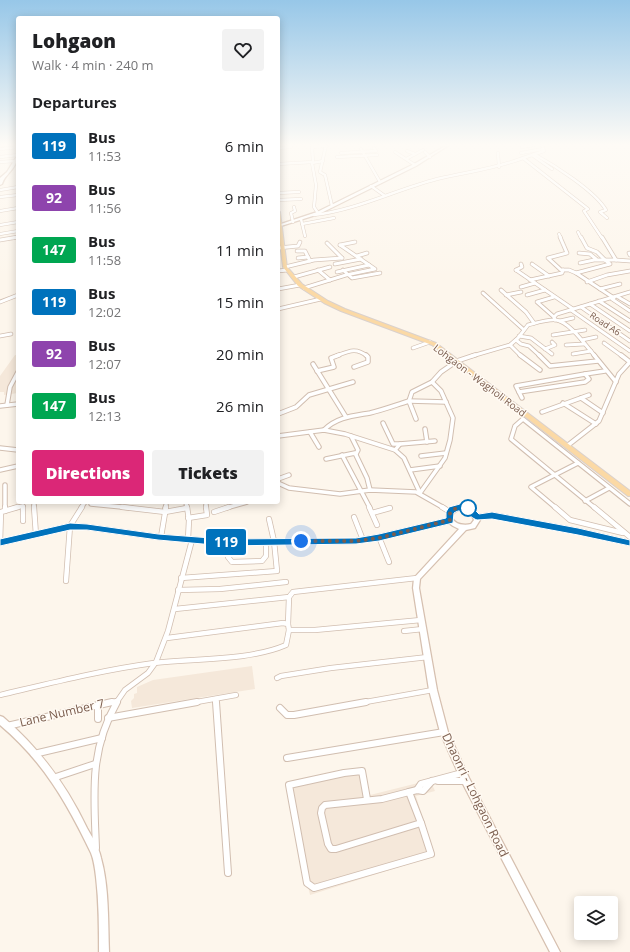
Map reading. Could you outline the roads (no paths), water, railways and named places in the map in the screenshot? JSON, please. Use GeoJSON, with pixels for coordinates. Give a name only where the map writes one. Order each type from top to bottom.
{"type":"FeatureCollection","features":[{"type":"Feature","properties":{"kind":"main road"},"geometry":{"type":"LineString","coordinates":[[280,248],[286,268]]}},
{"type":"Feature","properties":{"kind":"main road","name":"Lohgaon - Wagholi Road"},"geometry":{"type":"LineString","coordinates":[[286,268],[302,286],[321,299],[343,310],[430,342],[457,361],[630,494]]}},
{"type":"Feature","properties":{"kind":"street"},"geometry":{"type":"LineString","coordinates":[[316,189],[314,207],[318,213]]}},
{"type":"Feature","properties":{"kind":"street"},"geometry":{"type":"LineString","coordinates":[[328,189],[332,206]]}},
{"type":"Feature","properties":{"kind":"street"},"geometry":{"type":"LineString","coordinates":[[314,215],[364,189]]}},
{"type":"Feature","properties":{"kind":"street"},"geometry":{"type":"LineString","coordinates":[[376,189],[385,196]]}},
{"type":"Feature","properties":{"kind":"street"},"geometry":{"type":"LineString","coordinates":[[280,225],[314,215],[341,211],[405,189]]}},
{"type":"Feature","properties":{"kind":"street"},"geometry":{"type":"LineString","coordinates":[[563,189],[587,208],[588,210],[584,212],[590,218],[616,260]]}},
{"type":"Feature","properties":{"kind":"street"},"geometry":{"type":"LineString","coordinates":[[585,189],[603,205],[606,210],[600,212],[608,218]]}},
{"type":"Feature","properties":{"kind":"street"},"geometry":{"type":"LineString","coordinates":[[280,193],[298,192]]}},
{"type":"Feature","properties":{"kind":"street"},"geometry":{"type":"LineString","coordinates":[[0,197],[16,195]]}},
{"type":"Feature","properties":{"kind":"street"},"geometry":{"type":"LineString","coordinates":[[280,200],[301,200]]}},
{"type":"Feature","properties":{"kind":"street"},"geometry":{"type":"LineString","coordinates":[[293,222],[291,213],[295,211],[294,207]]}},
{"type":"Feature","properties":{"kind":"street"},"geometry":{"type":"LineString","coordinates":[[0,211],[16,208]]}},
{"type":"Feature","properties":{"kind":"street"},"geometry":{"type":"LineString","coordinates":[[302,224],[334,218]]}},
{"type":"Feature","properties":{"kind":"street"},"geometry":{"type":"LineString","coordinates":[[301,219],[305,236]]}},
{"type":"Feature","properties":{"kind":"street"},"geometry":{"type":"LineString","coordinates":[[0,225],[16,222]]}},
{"type":"Feature","properties":{"kind":"street"},"geometry":{"type":"LineString","coordinates":[[0,234],[16,231]]}},
{"type":"Feature","properties":{"kind":"street"},"geometry":{"type":"LineString","coordinates":[[576,273],[610,264],[597,252],[587,248],[578,232]]}},
{"type":"Feature","properties":{"kind":"street"},"geometry":{"type":"LineString","coordinates":[[559,234],[568,252],[548,258],[563,270],[569,270],[576,273],[587,282],[600,289],[630,310]]}},
{"type":"Feature","properties":{"kind":"street"},"geometry":{"type":"LineString","coordinates":[[0,240],[16,237]]}},
{"type":"Feature","properties":{"kind":"street"},"geometry":{"type":"LineString","coordinates":[[280,248],[298,246],[300,242]]}},
{"type":"Feature","properties":{"kind":"street"},"geometry":{"type":"LineString","coordinates":[[355,242],[340,245],[350,255],[356,256],[367,254]]}},
{"type":"Feature","properties":{"kind":"street"},"geometry":{"type":"LineString","coordinates":[[280,270],[310,261],[342,258],[327,243]]}},
{"type":"Feature","properties":{"kind":"street"},"geometry":{"type":"LineString","coordinates":[[297,251],[305,251],[310,261]]}},
{"type":"Feature","properties":{"kind":"street"},"geometry":{"type":"LineString","coordinates":[[579,253],[590,254],[596,260]]}},
{"type":"Feature","properties":{"kind":"street"},"geometry":{"type":"LineString","coordinates":[[343,270],[352,278],[382,274],[356,256]]}},
{"type":"Feature","properties":{"kind":"street"},"geometry":{"type":"LineString","coordinates":[[298,258],[308,257]]}},
{"type":"Feature","properties":{"kind":"street"},"geometry":{"type":"LineString","coordinates":[[335,264],[361,259]]}},
{"type":"Feature","properties":{"kind":"street"},"geometry":{"type":"LineString","coordinates":[[580,262],[596,260],[630,261]]}},
{"type":"Feature","properties":{"kind":"street"},"geometry":{"type":"LineString","coordinates":[[521,264],[522,267],[516,270],[630,351]]}},
{"type":"Feature","properties":{"kind":"street"},"geometry":{"type":"LineString","coordinates":[[532,264],[549,276]]}},
{"type":"Feature","properties":{"kind":"street"},"geometry":{"type":"LineString","coordinates":[[337,272],[369,265]]}},
{"type":"Feature","properties":{"kind":"street"},"geometry":{"type":"LineString","coordinates":[[294,277],[330,267]]}},
{"type":"Feature","properties":{"kind":"street"},"geometry":{"type":"LineString","coordinates":[[318,270],[330,280]]}},
{"type":"Feature","properties":{"kind":"street"},"geometry":{"type":"LineString","coordinates":[[280,289],[302,286],[375,270]]}},
{"type":"Feature","properties":{"kind":"street"},"geometry":{"type":"LineString","coordinates":[[530,280],[562,273],[563,270]]}},
{"type":"Feature","properties":{"kind":"street"},"geometry":{"type":"LineString","coordinates":[[587,282],[608,275],[630,271]]}},
{"type":"Feature","properties":{"kind":"street"},"geometry":{"type":"LineString","coordinates":[[623,272],[630,276]]}},
{"type":"Feature","properties":{"kind":"street"},"geometry":{"type":"LineString","coordinates":[[521,287],[535,283]]}},
{"type":"Feature","properties":{"kind":"street"},"geometry":{"type":"LineString","coordinates":[[600,289],[620,284]]}},
{"type":"Feature","properties":{"kind":"street"},"geometry":{"type":"LineString","coordinates":[[501,290],[528,315],[534,323]]}},
{"type":"Feature","properties":{"kind":"street"},"geometry":{"type":"LineString","coordinates":[[527,295],[545,290]]}},
{"type":"Feature","properties":{"kind":"street"},"geometry":{"type":"LineString","coordinates":[[506,295],[521,292]]}},
{"type":"Feature","properties":{"kind":"street"},"geometry":{"type":"LineString","coordinates":[[416,419],[409,401],[412,392],[432,382],[441,372],[457,361],[510,344],[516,340],[524,329],[534,323],[554,319],[557,314],[630,292]]}},
{"type":"Feature","properties":{"kind":"street"},"geometry":{"type":"LineString","coordinates":[[483,293],[524,329]]}},
{"type":"Feature","properties":{"kind":"street"},"geometry":{"type":"LineString","coordinates":[[0,302],[16,296]]}},
{"type":"Feature","properties":{"kind":"street"},"geometry":{"type":"LineString","coordinates":[[554,296],[537,302],[554,319],[574,332],[616,382]]}},
{"type":"Feature","properties":{"kind":"street"},"geometry":{"type":"LineString","coordinates":[[618,296],[630,304]]}},
{"type":"Feature","properties":{"kind":"street"},"geometry":{"type":"LineString","coordinates":[[280,308],[321,299]]}},
{"type":"Feature","properties":{"kind":"street"},"geometry":{"type":"LineString","coordinates":[[599,302],[630,322]]}},
{"type":"Feature","properties":{"kind":"street"},"geometry":{"type":"LineString","coordinates":[[590,304],[630,331]]}},
{"type":"Feature","properties":{"kind":"street","name":"Road A6"},"geometry":{"type":"LineString","coordinates":[[581,307],[630,341]]}},
{"type":"Feature","properties":{"kind":"street"},"geometry":{"type":"LineString","coordinates":[[560,322],[573,318]]}},
{"type":"Feature","properties":{"kind":"street"},"geometry":{"type":"LineString","coordinates":[[553,335],[585,330]]}},
{"type":"Feature","properties":{"kind":"street"},"geometry":{"type":"LineString","coordinates":[[0,336],[11,334]]}},
{"type":"Feature","properties":{"kind":"street"},"geometry":{"type":"LineString","coordinates":[[519,336],[531,338],[552,354]]}},
{"type":"Feature","properties":{"kind":"street"},"geometry":{"type":"LineString","coordinates":[[566,345],[583,342],[596,337]]}},
{"type":"Feature","properties":{"kind":"street"},"geometry":{"type":"LineString","coordinates":[[516,340],[521,344],[529,346],[550,366]]}},
{"type":"Feature","properties":{"kind":"street"},"geometry":{"type":"LineString","coordinates":[[413,348],[430,342]]}},
{"type":"Feature","properties":{"kind":"street"},"geometry":{"type":"LineString","coordinates":[[545,349],[555,345],[552,342]]}},
{"type":"Feature","properties":{"kind":"street"},"geometry":{"type":"LineString","coordinates":[[510,344],[523,358],[540,369],[561,364],[598,361]]}},
{"type":"Feature","properties":{"kind":"street"},"geometry":{"type":"LineString","coordinates":[[567,446],[596,424],[603,413],[619,374],[630,362],[604,344]]}},
{"type":"Feature","properties":{"kind":"street"},"geometry":{"type":"LineString","coordinates":[[317,371],[334,367],[331,358],[337,357],[349,350],[359,352],[368,357],[368,362],[354,367]]}},
{"type":"Feature","properties":{"kind":"street"},"geometry":{"type":"LineString","coordinates":[[573,354],[591,351]]}},
{"type":"Feature","properties":{"kind":"street"},"geometry":{"type":"LineString","coordinates":[[313,364],[330,389],[346,417]]}},
{"type":"Feature","properties":{"kind":"street"},"geometry":{"type":"LineString","coordinates":[[522,398],[518,392],[517,385],[605,370]]}},
{"type":"Feature","properties":{"kind":"street"},"geometry":{"type":"LineString","coordinates":[[518,392],[586,382],[589,379],[585,374]]}},
{"type":"Feature","properties":{"kind":"street"},"geometry":{"type":"LineString","coordinates":[[7,405],[8,389],[16,375]]}},
{"type":"Feature","properties":{"kind":"street"},"geometry":{"type":"LineString","coordinates":[[280,413],[296,407],[309,395],[353,382]]}},
{"type":"Feature","properties":{"kind":"street"},"geometry":{"type":"LineString","coordinates":[[420,493],[440,466],[446,453],[450,440],[453,418],[441,391],[432,382]]}},
{"type":"Feature","properties":{"kind":"street"},"geometry":{"type":"LineString","coordinates":[[542,412],[563,403],[589,395]]}},
{"type":"Feature","properties":{"kind":"street"},"geometry":{"type":"LineString","coordinates":[[581,398],[603,413]]}},
{"type":"Feature","properties":{"kind":"street"},"geometry":{"type":"LineString","coordinates":[[324,430],[330,424],[346,417],[374,412],[409,401],[446,402]]}},
{"type":"Feature","properties":{"kind":"street"},"geometry":{"type":"LineString","coordinates":[[563,403],[596,424]]}},
{"type":"Feature","properties":{"kind":"street"},"geometry":{"type":"LineString","coordinates":[[0,406],[16,404]]}},
{"type":"Feature","properties":{"kind":"street"},"geometry":{"type":"LineString","coordinates":[[630,504],[523,419],[515,426],[511,438],[630,537]]}},
{"type":"Feature","properties":{"kind":"street"},"geometry":{"type":"LineString","coordinates":[[383,423],[393,444],[436,441]]}},
{"type":"Feature","properties":{"kind":"street"},"geometry":{"type":"LineString","coordinates":[[425,429],[427,442]]}},
{"type":"Feature","properties":{"kind":"street"},"geometry":{"type":"LineString","coordinates":[[280,436],[324,430],[350,436],[395,450],[404,458],[420,493],[428,500],[450,512]]}},
{"type":"Feature","properties":{"kind":"street"},"geometry":{"type":"LineString","coordinates":[[310,432],[319,446]]}},
{"type":"Feature","properties":{"kind":"street"},"geometry":{"type":"LineString","coordinates":[[350,436],[358,450],[356,454],[367,478],[370,490]]}},
{"type":"Feature","properties":{"kind":"street"},"geometry":{"type":"LineString","coordinates":[[395,450],[400,444]]}},
{"type":"Feature","properties":{"kind":"street"},"geometry":{"type":"LineString","coordinates":[[0,448],[16,450]]}},
{"type":"Feature","properties":{"kind":"street"},"geometry":{"type":"LineString","coordinates":[[326,459],[351,452],[356,454]]}},
{"type":"Feature","properties":{"kind":"street"},"geometry":{"type":"LineString","coordinates":[[421,456],[446,453]]}},
{"type":"Feature","properties":{"kind":"street"},"geometry":{"type":"LineString","coordinates":[[342,455],[362,490],[377,524]]}},
{"type":"Feature","properties":{"kind":"street"},"geometry":{"type":"LineString","coordinates":[[578,463],[531,487],[570,520],[625,534]]}},
{"type":"Feature","properties":{"kind":"street"},"geometry":{"type":"LineString","coordinates":[[0,470],[16,466]]}},
{"type":"Feature","properties":{"kind":"street"},"geometry":{"type":"LineString","coordinates":[[410,470],[440,466]]}},
{"type":"Feature","properties":{"kind":"street"},"geometry":{"type":"LineString","coordinates":[[280,478],[289,475]]}},
{"type":"Feature","properties":{"kind":"street"},"geometry":{"type":"LineString","coordinates":[[280,484],[289,488],[336,494],[362,490],[420,493]]}},
{"type":"Feature","properties":{"kind":"street"},"geometry":{"type":"LineString","coordinates":[[4,511],[5,485]]}},
{"type":"Feature","properties":{"kind":"street"},"geometry":{"type":"LineString","coordinates":[[585,501],[609,488]]}},
{"type":"Feature","properties":{"kind":"street"},"geometry":{"type":"LineString","coordinates":[[34,504],[36,534]]}},
{"type":"Feature","properties":{"kind":"street"},"geometry":{"type":"LineString","coordinates":[[66,581],[70,526],[84,504]]}},
{"type":"Feature","properties":{"kind":"street"},"geometry":{"type":"LineString","coordinates":[[91,504],[165,512],[187,508]]}},
{"type":"Feature","properties":{"kind":"street"},"geometry":{"type":"LineString","coordinates":[[104,952],[103,919],[97,857],[94,774],[95,764],[108,718],[117,701],[124,691],[136,681],[146,676],[155,664],[167,638],[190,540],[186,504]]}},
{"type":"Feature","properties":{"kind":"street"},"geometry":{"type":"LineString","coordinates":[[188,518],[208,515],[206,504]]}},
{"type":"Feature","properties":{"kind":"street"},"geometry":{"type":"LineString","coordinates":[[214,512],[240,504]]}},
{"type":"Feature","properties":{"kind":"street"},"geometry":{"type":"LineString","coordinates":[[161,537],[166,505]]}},
{"type":"Feature","properties":{"kind":"street"},"geometry":{"type":"LineString","coordinates":[[23,521],[23,506],[1,512],[0,543],[70,526],[190,540],[231,542],[363,540],[379,538],[450,520]]}},
{"type":"Feature","properties":{"kind":"street"},"geometry":{"type":"LineString","coordinates":[[464,507],[472,511],[477,517],[476,524],[464,528],[455,525],[450,520],[450,512],[456,508],[464,507]]}},
{"type":"Feature","properties":{"kind":"street"},"geometry":{"type":"LineString","coordinates":[[372,513],[390,508]]}},
{"type":"Feature","properties":{"kind":"street"},"geometry":{"type":"LineString","coordinates":[[477,517],[492,516],[578,531],[630,543]]}},
{"type":"Feature","properties":{"kind":"street"},"geometry":{"type":"LineString","coordinates":[[354,517],[363,540]]}},
{"type":"Feature","properties":{"kind":"street"},"geometry":{"type":"LineString","coordinates":[[181,578],[277,571],[274,541],[269,520]]}},
{"type":"Feature","properties":{"kind":"street"},"geometry":{"type":"LineString","coordinates":[[0,695],[58,681],[155,664],[229,656],[279,648],[286,645],[289,630],[289,597],[293,592],[417,578],[464,528]]}},
{"type":"Feature","properties":{"kind":"street"},"geometry":{"type":"LineString","coordinates":[[379,538],[389,562]]}},
{"type":"Feature","properties":{"kind":"street"},"geometry":{"type":"LineString","coordinates":[[231,542],[228,557],[232,562],[262,561],[266,556],[266,542]]}},
{"type":"Feature","properties":{"kind":"street","name":"Dhaonri - Lohgaon Road"},"geometry":{"type":"LineString","coordinates":[[417,578],[416,588],[433,690],[444,732],[466,781],[555,952]]}},
{"type":"Feature","properties":{"kind":"street"},"geometry":{"type":"LineString","coordinates":[[178,590],[227,588],[286,582]]}},
{"type":"Feature","properties":{"kind":"street"},"geometry":{"type":"LineString","coordinates":[[175,609],[289,597]]}},
{"type":"Feature","properties":{"kind":"street"},"geometry":{"type":"LineString","coordinates":[[289,630],[315,630],[421,620]]}},
{"type":"Feature","properties":{"kind":"street"},"geometry":{"type":"LineString","coordinates":[[167,638],[283,623],[288,624]]}},
{"type":"Feature","properties":{"kind":"street"},"geometry":{"type":"LineString","coordinates":[[404,631],[423,629]]}},
{"type":"Feature","properties":{"kind":"street"},"geometry":{"type":"LineString","coordinates":[[277,678],[281,676],[338,667],[428,657]]}},
{"type":"Feature","properties":{"kind":"street"},"geometry":{"type":"LineString","coordinates":[[280,708],[287,715],[294,715],[433,690]]}},
{"type":"Feature","properties":{"kind":"street"},"geometry":{"type":"LineString","coordinates":[[108,718],[236,695]]}},
{"type":"Feature","properties":{"kind":"street"},"geometry":{"type":"LineString","coordinates":[[216,699],[228,873]]}},
{"type":"Feature","properties":{"kind":"street","name":"Lane Number 7"},"geometry":{"type":"LineString","coordinates":[[4,723],[117,701]]}},
{"type":"Feature","properties":{"kind":"street"},"geometry":{"type":"LineString","coordinates":[[98,705],[98,718]]}},
{"type":"Feature","properties":{"kind":"street"},"geometry":{"type":"LineString","coordinates":[[4,723],[22,740],[53,778],[72,807],[97,857]]}},
{"type":"Feature","properties":{"kind":"street"},"geometry":{"type":"LineString","coordinates":[[287,758],[444,732]]}},
{"type":"Feature","properties":{"kind":"street"},"geometry":{"type":"LineString","coordinates":[[34,754],[102,738]]}},
{"type":"Feature","properties":{"kind":"street"},"geometry":{"type":"LineString","coordinates":[[53,778],[95,764]]}},
{"type":"Feature","properties":{"kind":"street"},"geometry":{"type":"LineString","coordinates":[[367,799],[362,771],[344,773],[289,786],[307,883],[310,887],[314,888],[431,854],[410,792]]}},
{"type":"Feature","properties":{"kind":"street"},"geometry":{"type":"LineString","coordinates":[[421,823],[336,849],[331,849],[328,844],[322,808],[325,805],[367,799],[382,799],[417,790],[423,791],[432,781],[462,773]]}},
{"type":"Feature","properties":{"kind":"street"},"geometry":{"type":"LineString","coordinates":[[432,781],[466,781]]}}]}
